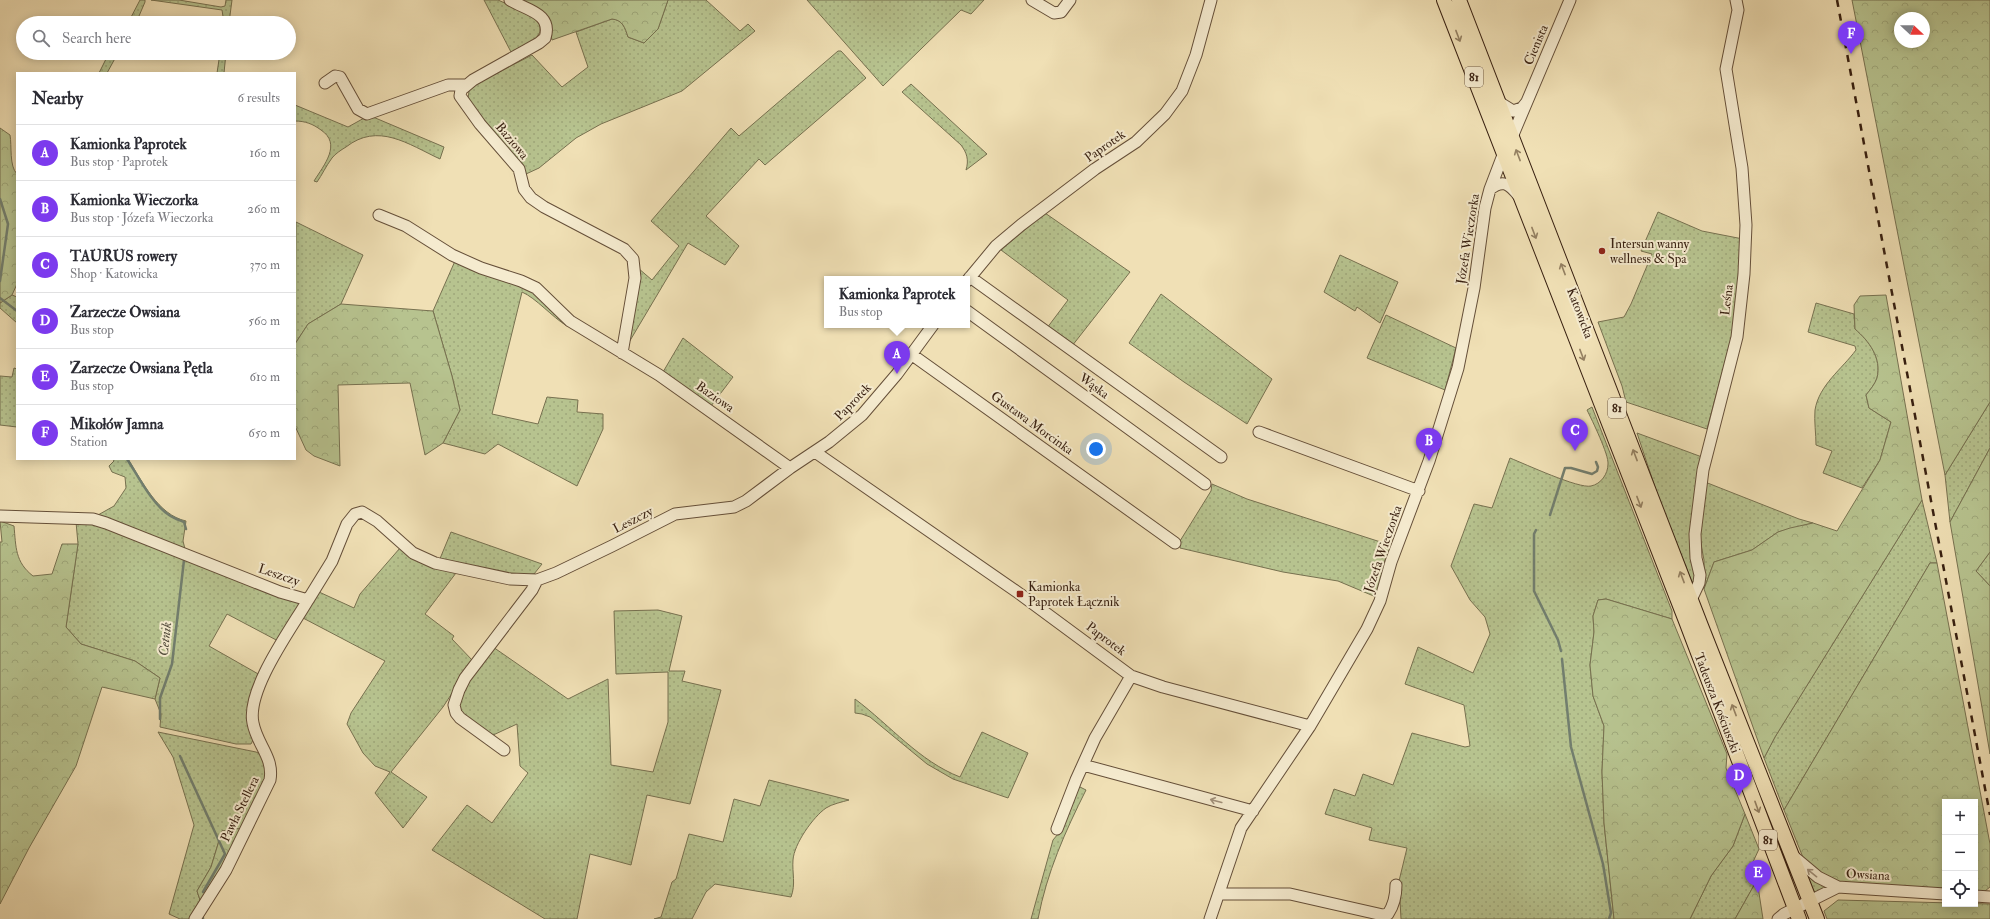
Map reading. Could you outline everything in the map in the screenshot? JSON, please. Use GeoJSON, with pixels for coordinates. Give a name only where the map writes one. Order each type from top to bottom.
{"type":"FeatureCollection","features":[{"type":"Feature","properties":{"kind":"main road","name":"Katowicka"},"geometry":{"type":"LineString","coordinates":[[1444,0],[1503,155],[1686,621]]}},
{"type":"Feature","properties":{"kind":"main road","name":"Katowicka"},"geometry":{"type":"LineString","coordinates":[[1459,0],[1701,626]]}},
{"type":"Feature","properties":{"kind":"main road","name":"Tadeusza Kościuszki"},"geometry":{"type":"LineString","coordinates":[[1686,621],[1797,914]]}},
{"type":"Feature","properties":{"kind":"main road","name":"Tadeusza Kościuszki"},"geometry":{"type":"LineString","coordinates":[[1701,626],[1816,919]]}},
{"type":"Feature","properties":{"kind":"street"},"geometry":{"type":"LineString","coordinates":[[325,83],[335,76],[340,77],[358,109],[367,114],[448,85],[465,85],[539,44],[545,38],[546,26],[539,14],[510,0]]}},
{"type":"Feature","properties":{"kind":"street"},"geometry":{"type":"LineString","coordinates":[[1032,0],[1054,13],[1061,12],[1070,0]]}},
{"type":"Feature","properties":{"kind":"street","name":"Paprotek"},"geometry":{"type":"LineString","coordinates":[[970,278],[996,246],[1095,169],[1136,142],[1165,114],[1182,91],[1196,55],[1211,0]]}},
{"type":"Feature","properties":{"kind":"street","name":"Cienista"},"geometry":{"type":"LineString","coordinates":[[1512,137],[1570,0]]}},
{"type":"Feature","properties":{"kind":"street","name":"Leśna"},"geometry":{"type":"LineString","coordinates":[[1691,600],[1699,583],[1700,576],[1695,534],[1703,470],[1737,338],[1744,274],[1746,225],[1742,168],[1726,69],[1738,10],[1736,0]]}},
{"type":"Feature","properties":{"kind":"street","name":"Baziowa"},"geometry":{"type":"LineString","coordinates":[[465,85],[461,90],[460,96],[484,129],[519,169],[524,189],[532,198],[544,207],[624,249],[632,259],[635,278],[622,353]]}},
{"type":"Feature","properties":{"kind":"street"},"geometry":{"type":"LineString","coordinates":[[1497,101],[1513,111],[1522,108],[1528,101]]}},
{"type":"Feature","properties":{"kind":"street","name":"Józefa Wieczorka"},"geometry":{"type":"LineString","coordinates":[[1210,919],[1241,828],[1310,726],[1367,629],[1380,601],[1391,562],[1419,491],[1458,368],[1474,288],[1485,208],[1490,189],[1503,155]]}},
{"type":"Feature","properties":{"kind":"street"},"geometry":{"type":"LineString","coordinates":[[1490,189],[1497,183],[1505,182],[1511,186],[1520,197]]}},
{"type":"Feature","properties":{"kind":"street","name":"Baziowa"},"geometry":{"type":"LineString","coordinates":[[379,214],[406,226],[452,255],[481,268],[530,284],[543,294],[570,321],[696,401],[790,468]]}},
{"type":"Feature","properties":{"kind":"street"},"geometry":{"type":"LineString","coordinates":[[970,280],[1221,457]]}},
{"type":"Feature","properties":{"kind":"street","name":"Wąska"},"geometry":{"type":"LineString","coordinates":[[970,313],[1205,484]]}},
{"type":"Feature","properties":{"kind":"street","name":"Paprotek"},"geometry":{"type":"LineString","coordinates":[[746,501],[790,468],[846,430],[862,415],[931,328]]}},
{"type":"Feature","properties":{"kind":"street","name":"Gustawa Morcinka"},"geometry":{"type":"LineString","coordinates":[[911,354],[1175,543]]}},
{"type":"Feature","properties":{"kind":"street"},"geometry":{"type":"LineString","coordinates":[[1259,432],[1419,491]]}},
{"type":"Feature","properties":{"kind":"street","name":"Paprotek"},"geometry":{"type":"LineString","coordinates":[[815,452],[1020,594],[1132,676],[1163,687],[1310,726]]}},
{"type":"Feature","properties":{"kind":"street","name":"Leszczy"},"geometry":{"type":"LineString","coordinates":[[0,516],[93,519],[280,592],[308,600],[332,561],[347,524],[355,514],[362,512],[377,521],[413,553],[435,563],[510,579],[537,580],[612,546],[675,514],[734,507],[746,501]]}},
{"type":"Feature","properties":{"kind":"street"},"geometry":{"type":"LineString","coordinates":[[504,750],[460,718],[456,713],[455,700],[465,678],[532,590],[537,580]]}},
{"type":"Feature","properties":{"kind":"street","name":"Pawła Stellera"},"geometry":{"type":"LineString","coordinates":[[195,919],[226,870],[270,780],[272,771],[270,761],[258,738],[252,722],[252,703],[260,681],[308,600]]}},
{"type":"Feature","properties":{"kind":"street"},"geometry":{"type":"LineString","coordinates":[[1057,829],[1095,738],[1132,676]]}},
{"type":"Feature","properties":{"kind":"street"},"geometry":{"type":"LineString","coordinates":[[1083,765],[1253,811]]}},
{"type":"Feature","properties":{"kind":"street"},"geometry":{"type":"LineString","coordinates":[[1790,853],[1818,877],[1838,887]]}},
{"type":"Feature","properties":{"kind":"street"},"geometry":{"type":"LineString","coordinates":[[1218,894],[1290,894],[1383,915],[1388,914],[1392,908],[1396,897],[1396,885]]}},
{"type":"Feature","properties":{"kind":"street","name":"Owsiana"},"geometry":{"type":"LineString","coordinates":[[1778,919],[1784,914],[1797,914],[1810,902],[1838,887],[1942,894]]}},
{"type":"Feature","properties":{"kind":"street"},"geometry":{"type":"LineString","coordinates":[[1978,896],[1990,897]]}},
{"type":"Feature","properties":{"kind":"green space"},"geometry":{"type":"Polygon","coordinates":[[[140,0],[145,0],[139,16],[132,16],[140,0]]]}},
{"type":"Feature","properties":{"kind":"green space"},"geometry":{"type":"Polygon","coordinates":[[[151,0],[179,0],[221,7],[225,6],[226,0],[232,0],[230,16],[223,16],[222,10],[151,0]]]}},
{"type":"Feature","properties":{"kind":"green space"},"geometry":{"type":"Polygon","coordinates":[[[484,0],[498,0],[536,17],[540,24],[540,32],[535,40],[511,52],[484,0]]]}},
{"type":"Feature","properties":{"kind":"green space"},"geometry":{"type":"Polygon","coordinates":[[[521,0],[668,0],[658,29],[644,43],[628,37],[625,28],[621,23],[612,19],[552,40],[549,26],[521,0]]]}},
{"type":"Feature","properties":{"kind":"green space"},"geometry":{"type":"Polygon","coordinates":[[[668,0],[706,0],[740,31],[748,24],[755,31],[682,91],[601,124],[576,138],[539,168],[526,174],[468,99],[469,91],[472,86],[532,55],[562,87],[588,67],[576,32],[612,19],[621,23],[625,28],[628,37],[644,43],[658,29],[668,0]]]}},
{"type":"Feature","properties":{"kind":"green space"},"geometry":{"type":"Polygon","coordinates":[[[807,0],[984,0],[971,14],[961,10],[883,86],[807,0]]]}},
{"type":"Feature","properties":{"kind":"green space"},"geometry":{"type":"Polygon","coordinates":[[[1852,0],[1990,0],[1990,402],[1945,475],[1852,0]]]}},
{"type":"Feature","properties":{"kind":"green space"},"geometry":{"type":"Polygon","coordinates":[[[838,51],[841,51],[866,78],[765,165],[759,159],[706,216],[739,246],[725,265],[688,243],[628,344],[638,268],[652,280],[679,246],[651,221],[731,128],[739,136],[838,51]]]}},
{"type":"Feature","properties":{"kind":"green space"},"geometry":{"type":"Polygon","coordinates":[[[106,60],[114,60],[108,72],[100,72],[106,60]]]}},
{"type":"Feature","properties":{"kind":"green space"},"geometry":{"type":"Polygon","coordinates":[[[219,60],[225,60],[224,72],[217,72],[219,60]]]}},
{"type":"Feature","properties":{"kind":"green space"},"geometry":{"type":"Polygon","coordinates":[[[911,84],[987,154],[966,170],[967,157],[961,145],[902,92],[911,84]]]}},
{"type":"Feature","properties":{"kind":"green space"},"geometry":{"type":"Polygon","coordinates":[[[296,105],[348,127],[366,117],[373,117],[444,147],[440,159],[405,142],[393,138],[370,136],[358,140],[336,154],[317,182],[314,181],[329,155],[331,148],[330,142],[321,130],[306,122],[296,121],[296,105]]]}},
{"type":"Feature","properties":{"kind":"green space"},"geometry":{"type":"Polygon","coordinates":[[[0,128],[10,135],[12,161],[16,173],[16,286],[12,295],[0,303],[0,128]]]}},
{"type":"Feature","properties":{"kind":"green space"},"geometry":{"type":"Polygon","coordinates":[[[1658,212],[1702,231],[1743,239],[1733,332],[1707,429],[1626,402],[1622,386],[1598,322],[1624,317],[1652,254],[1641,251],[1658,212]]]}},
{"type":"Feature","properties":{"kind":"green space"},"geometry":{"type":"Polygon","coordinates":[[[1045,213],[1130,272],[1072,346],[1047,328],[1068,300],[1001,250],[1045,213]]]}},
{"type":"Feature","properties":{"kind":"green space"},"geometry":{"type":"Polygon","coordinates":[[[296,222],[363,255],[341,304],[308,324],[296,342],[296,222]]]}},
{"type":"Feature","properties":{"kind":"green space"},"geometry":{"type":"Polygon","coordinates":[[[1340,255],[1398,282],[1380,323],[1357,307],[1355,311],[1324,292],[1340,255]]]}},
{"type":"Feature","properties":{"kind":"green space"},"geometry":{"type":"Polygon","coordinates":[[[455,261],[527,285],[569,323],[567,326],[522,292],[492,414],[538,424],[547,397],[578,400],[577,412],[603,414],[603,429],[577,486],[498,444],[485,454],[443,443],[460,410],[452,376],[433,311],[455,261]]]}},
{"type":"Feature","properties":{"kind":"green space"},"geometry":{"type":"Polygon","coordinates":[[[1161,294],[1272,379],[1247,424],[1129,343],[1161,294]]]}},
{"type":"Feature","properties":{"kind":"green space"},"geometry":{"type":"Polygon","coordinates":[[[12,295],[16,297],[16,322],[0,308],[0,303],[12,295]]]}},
{"type":"Feature","properties":{"kind":"green space"},"geometry":{"type":"Polygon","coordinates":[[[1886,295],[1922,500],[1775,737],[1764,758],[1704,589],[1714,562],[1752,550],[1778,532],[1813,523],[1837,531],[1880,460],[1891,422],[1869,408],[1866,395],[1874,385],[1877,378],[1878,364],[1873,350],[1855,329],[1854,305],[1860,296],[1886,295]]]}},
{"type":"Feature","properties":{"kind":"green space"},"geometry":{"type":"Polygon","coordinates":[[[1816,303],[1854,314],[1855,329],[1873,350],[1878,364],[1877,378],[1874,385],[1866,395],[1869,408],[1891,422],[1880,460],[1862,488],[1823,473],[1832,451],[1816,445],[1815,410],[1817,401],[1826,385],[1856,350],[1855,346],[1808,332],[1816,303]]]}},
{"type":"Feature","properties":{"kind":"green space"},"geometry":{"type":"Polygon","coordinates":[[[341,304],[433,311],[452,376],[460,410],[443,443],[425,455],[410,383],[338,385],[340,466],[314,456],[306,450],[296,428],[296,342],[308,324],[341,304]]]}},
{"type":"Feature","properties":{"kind":"green space"},"geometry":{"type":"Polygon","coordinates":[[[1386,315],[1456,348],[1445,390],[1367,358],[1386,315]]]}},
{"type":"Feature","properties":{"kind":"green space"},"geometry":{"type":"Polygon","coordinates":[[[683,338],[733,377],[711,406],[663,372],[683,338]]]}},
{"type":"Feature","properties":{"kind":"green space"},"geometry":{"type":"Polygon","coordinates":[[[14,368],[16,369],[16,427],[0,425],[0,376],[12,377],[14,368]]]}},
{"type":"Feature","properties":{"kind":"green space"},"geometry":{"type":"Polygon","coordinates":[[[1990,402],[1990,448],[1950,522],[1945,475],[1990,402]]]}},
{"type":"Feature","properties":{"kind":"green space"},"geometry":{"type":"Polygon","coordinates":[[[1592,407],[1672,611],[1672,619],[1606,599],[1598,600],[1593,616],[1594,632],[1590,665],[1593,696],[1604,726],[1602,772],[1604,823],[1614,919],[1401,919],[1399,881],[1407,848],[1369,840],[1372,828],[1325,814],[1334,789],[1355,796],[1363,774],[1393,785],[1412,733],[1465,747],[1470,746],[1464,705],[1405,684],[1418,647],[1473,673],[1490,634],[1485,617],[1470,600],[1451,566],[1474,504],[1492,508],[1510,458],[1575,484],[1591,486],[1601,481],[1608,468],[1608,460],[1600,437],[1587,410],[1592,407]]]}},
{"type":"Feature","properties":{"kind":"green space"},"geometry":{"type":"Polygon","coordinates":[[[1637,433],[1702,457],[1695,581],[1692,582],[1659,499],[1637,433]]]}},
{"type":"Feature","properties":{"kind":"green space"},"geometry":{"type":"Polygon","coordinates":[[[1990,448],[1990,552],[1976,571],[1990,586],[1990,754],[1950,522],[1990,448]]]}},
{"type":"Feature","properties":{"kind":"green space"},"geometry":{"type":"Polygon","coordinates":[[[129,460],[145,487],[159,505],[176,518],[186,521],[183,541],[185,549],[98,515],[114,506],[126,488],[125,477],[112,472],[109,466],[114,461],[129,460]]]}},
{"type":"Feature","properties":{"kind":"green space"},"geometry":{"type":"Polygon","coordinates":[[[1705,482],[1799,519],[1813,523],[1778,532],[1752,550],[1714,562],[1704,589],[1704,560],[1700,539],[1705,482]]]}},
{"type":"Feature","properties":{"kind":"green space"},"geometry":{"type":"Polygon","coordinates":[[[1212,484],[1247,499],[1393,546],[1385,560],[1376,597],[1338,581],[1283,572],[1180,548],[1180,541],[1211,491],[1212,484]]]}},
{"type":"Feature","properties":{"kind":"green space"},"geometry":{"type":"Polygon","coordinates":[[[1922,500],[1937,563],[1930,563],[1784,810],[1764,758],[1775,737],[1922,500]]]}},
{"type":"Feature","properties":{"kind":"green space"},"geometry":{"type":"Polygon","coordinates":[[[0,521],[14,526],[16,547],[20,560],[27,571],[33,576],[52,574],[62,544],[78,544],[66,627],[81,644],[135,661],[160,678],[155,699],[102,687],[76,766],[29,848],[0,904],[0,542],[2,542],[0,521]]]}},
{"type":"Feature","properties":{"kind":"green space"},"geometry":{"type":"Polygon","coordinates":[[[76,522],[98,524],[297,600],[300,605],[280,642],[227,614],[209,646],[260,675],[253,740],[251,744],[236,744],[160,727],[161,714],[155,699],[160,678],[135,661],[81,644],[66,627],[78,544],[76,522]]]}},
{"type":"Feature","properties":{"kind":"green space"},"geometry":{"type":"Polygon","coordinates":[[[451,532],[542,564],[534,574],[513,576],[439,561],[451,532]]]}},
{"type":"Feature","properties":{"kind":"green space"},"geometry":{"type":"Polygon","coordinates":[[[400,548],[456,573],[425,614],[454,636],[452,639],[473,661],[443,707],[391,772],[427,797],[403,828],[375,793],[390,772],[375,766],[363,753],[347,724],[351,713],[385,661],[303,618],[319,592],[354,608],[360,594],[400,548]]]}},
{"type":"Feature","properties":{"kind":"green space"},"geometry":{"type":"Polygon","coordinates":[[[1990,552],[1990,586],[1976,571],[1990,552]]]}},
{"type":"Feature","properties":{"kind":"green space"},"geometry":{"type":"Polygon","coordinates":[[[1930,563],[1937,563],[1990,844],[1990,887],[1985,891],[1978,892],[1978,799],[1942,799],[1942,890],[1843,883],[1820,872],[1804,860],[1784,810],[1930,563]]]}},
{"type":"Feature","properties":{"kind":"green space"},"geometry":{"type":"Polygon","coordinates":[[[1606,599],[1672,619],[1727,754],[1726,768],[1745,814],[1733,846],[1711,876],[1690,919],[1614,919],[1604,823],[1602,772],[1604,726],[1593,696],[1590,665],[1594,632],[1593,616],[1598,600],[1606,599]]]}},
{"type":"Feature","properties":{"kind":"green space"},"geometry":{"type":"Polygon","coordinates":[[[658,610],[682,616],[669,671],[685,671],[682,681],[721,690],[690,804],[647,795],[631,865],[590,854],[577,919],[545,919],[432,850],[467,805],[492,823],[528,773],[520,766],[517,724],[491,736],[463,716],[458,709],[467,684],[493,647],[568,699],[608,679],[611,765],[653,772],[668,722],[668,672],[616,674],[614,611],[658,610]]]}},
{"type":"Feature","properties":{"kind":"green space"},"geometry":{"type":"Polygon","coordinates":[[[855,699],[931,762],[960,777],[982,732],[1028,753],[1008,798],[953,779],[927,764],[870,717],[855,713],[855,699]]]}},
{"type":"Feature","properties":{"kind":"green space"},"geometry":{"type":"Polygon","coordinates":[[[158,732],[256,752],[263,755],[268,773],[243,828],[222,831],[211,867],[197,891],[201,903],[191,919],[180,919],[169,914],[194,825],[173,757],[158,732]]]}},
{"type":"Feature","properties":{"kind":"green space"},"geometry":{"type":"Polygon","coordinates":[[[769,780],[849,800],[826,808],[810,824],[800,839],[793,860],[794,883],[791,897],[715,884],[706,892],[692,919],[654,919],[661,917],[672,882],[676,879],[689,834],[723,842],[734,799],[760,806],[769,780]]]}},
{"type":"Feature","properties":{"kind":"green space"},"geometry":{"type":"Polygon","coordinates":[[[1078,786],[1086,790],[1071,821],[1046,885],[1038,919],[1031,919],[1053,840],[1058,834],[1078,786]]]}},
{"type":"Feature","properties":{"kind":"green space"},"geometry":{"type":"Polygon","coordinates":[[[1745,814],[1759,849],[1753,862],[1757,880],[1735,919],[1690,919],[1711,876],[1733,846],[1745,814]]]}},
{"type":"Feature","properties":{"kind":"green space"},"geometry":{"type":"Polygon","coordinates":[[[243,828],[223,869],[201,903],[197,891],[211,867],[222,831],[243,828]]]}},
{"type":"Feature","properties":{"kind":"green space"},"geometry":{"type":"Polygon","coordinates":[[[1800,865],[1830,886],[1812,894],[1800,865]]]}},
{"type":"Feature","properties":{"kind":"green space"},"geometry":{"type":"Polygon","coordinates":[[[1757,880],[1763,919],[1735,919],[1757,880]]]}},
{"type":"Feature","properties":{"kind":"green space"},"geometry":{"type":"Polygon","coordinates":[[[1838,900],[1942,903],[1942,907],[1978,907],[1978,904],[1990,904],[1990,919],[1827,919],[1824,911],[1838,900]]]}},
{"type":"Feature","properties":{"kind":"waterway","name":"Cetnik"},"geometry":{"type":"LineString","coordinates":[[0,199],[8,224],[0,281]]}},
{"type":"Feature","properties":{"kind":"waterway","name":"Cetnik"},"geometry":{"type":"LineString","coordinates":[[0,298],[16,310]]}},
{"type":"Feature","properties":{"kind":"waterway","name":"Cetnik"},"geometry":{"type":"LineString","coordinates":[[128,460],[157,504],[171,516],[184,522],[186,529]]}},
{"type":"Feature","properties":{"kind":"waterway"},"geometry":{"type":"LineString","coordinates":[[1550,515],[1565,468],[1571,468],[1592,474],[1597,471],[1598,467],[1596,462]]}},
{"type":"Feature","properties":{"kind":"waterway"},"geometry":{"type":"LineString","coordinates":[[1536,530],[1534,534],[1534,591],[1558,640],[1561,651]]}},
{"type":"Feature","properties":{"kind":"waterway","name":"Cetnik"},"geometry":{"type":"LineString","coordinates":[[160,719],[160,698],[172,664],[184,560]]}},
{"type":"Feature","properties":{"kind":"waterway"},"geometry":{"type":"LineString","coordinates":[[1562,659],[1571,747],[1603,864],[1611,913],[1609,919]]}},
{"type":"Feature","properties":{"kind":"waterway","name":"Cetnik"},"geometry":{"type":"LineString","coordinates":[[180,756],[225,854],[203,892]]}},
{"type":"Feature","properties":{"kind":"railway"},"geometry":{"type":"LineString","coordinates":[[1837,0],[1990,815]]}},
{"type":"Feature","properties":{"kind":"place","name":"Mikołów Jamna"},"geometry":{"type":"Point","coordinates":[1851,54]}},
{"type":"Feature","properties":{"kind":"place","name":"Intersun wanny wellness & Spa"},"geometry":{"type":"Point","coordinates":[1602,251]}},
{"type":"Feature","properties":{"kind":"place","name":"Kamionka Paprotek"},"geometry":{"type":"Point","coordinates":[897,374]}},
{"type":"Feature","properties":{"kind":"place","name":"TAURUS rowery"},"geometry":{"type":"Point","coordinates":[1575,451]}},
{"type":"Feature","properties":{"kind":"place","name":"Kamionka Wieczorka"},"geometry":{"type":"Point","coordinates":[1429,461]}},
{"type":"Feature","properties":{"kind":"place","name":"Kamionka Paprotek Łącznik"},"geometry":{"type":"Point","coordinates":[1020,594]}},
{"type":"Feature","properties":{"kind":"place","name":"Zarzecze Owsiana"},"geometry":{"type":"Point","coordinates":[1739,796]}},
{"type":"Feature","properties":{"kind":"place","name":"Zarzecze Owsiana Pętla"},"geometry":{"type":"Point","coordinates":[1758,893]}}]}
